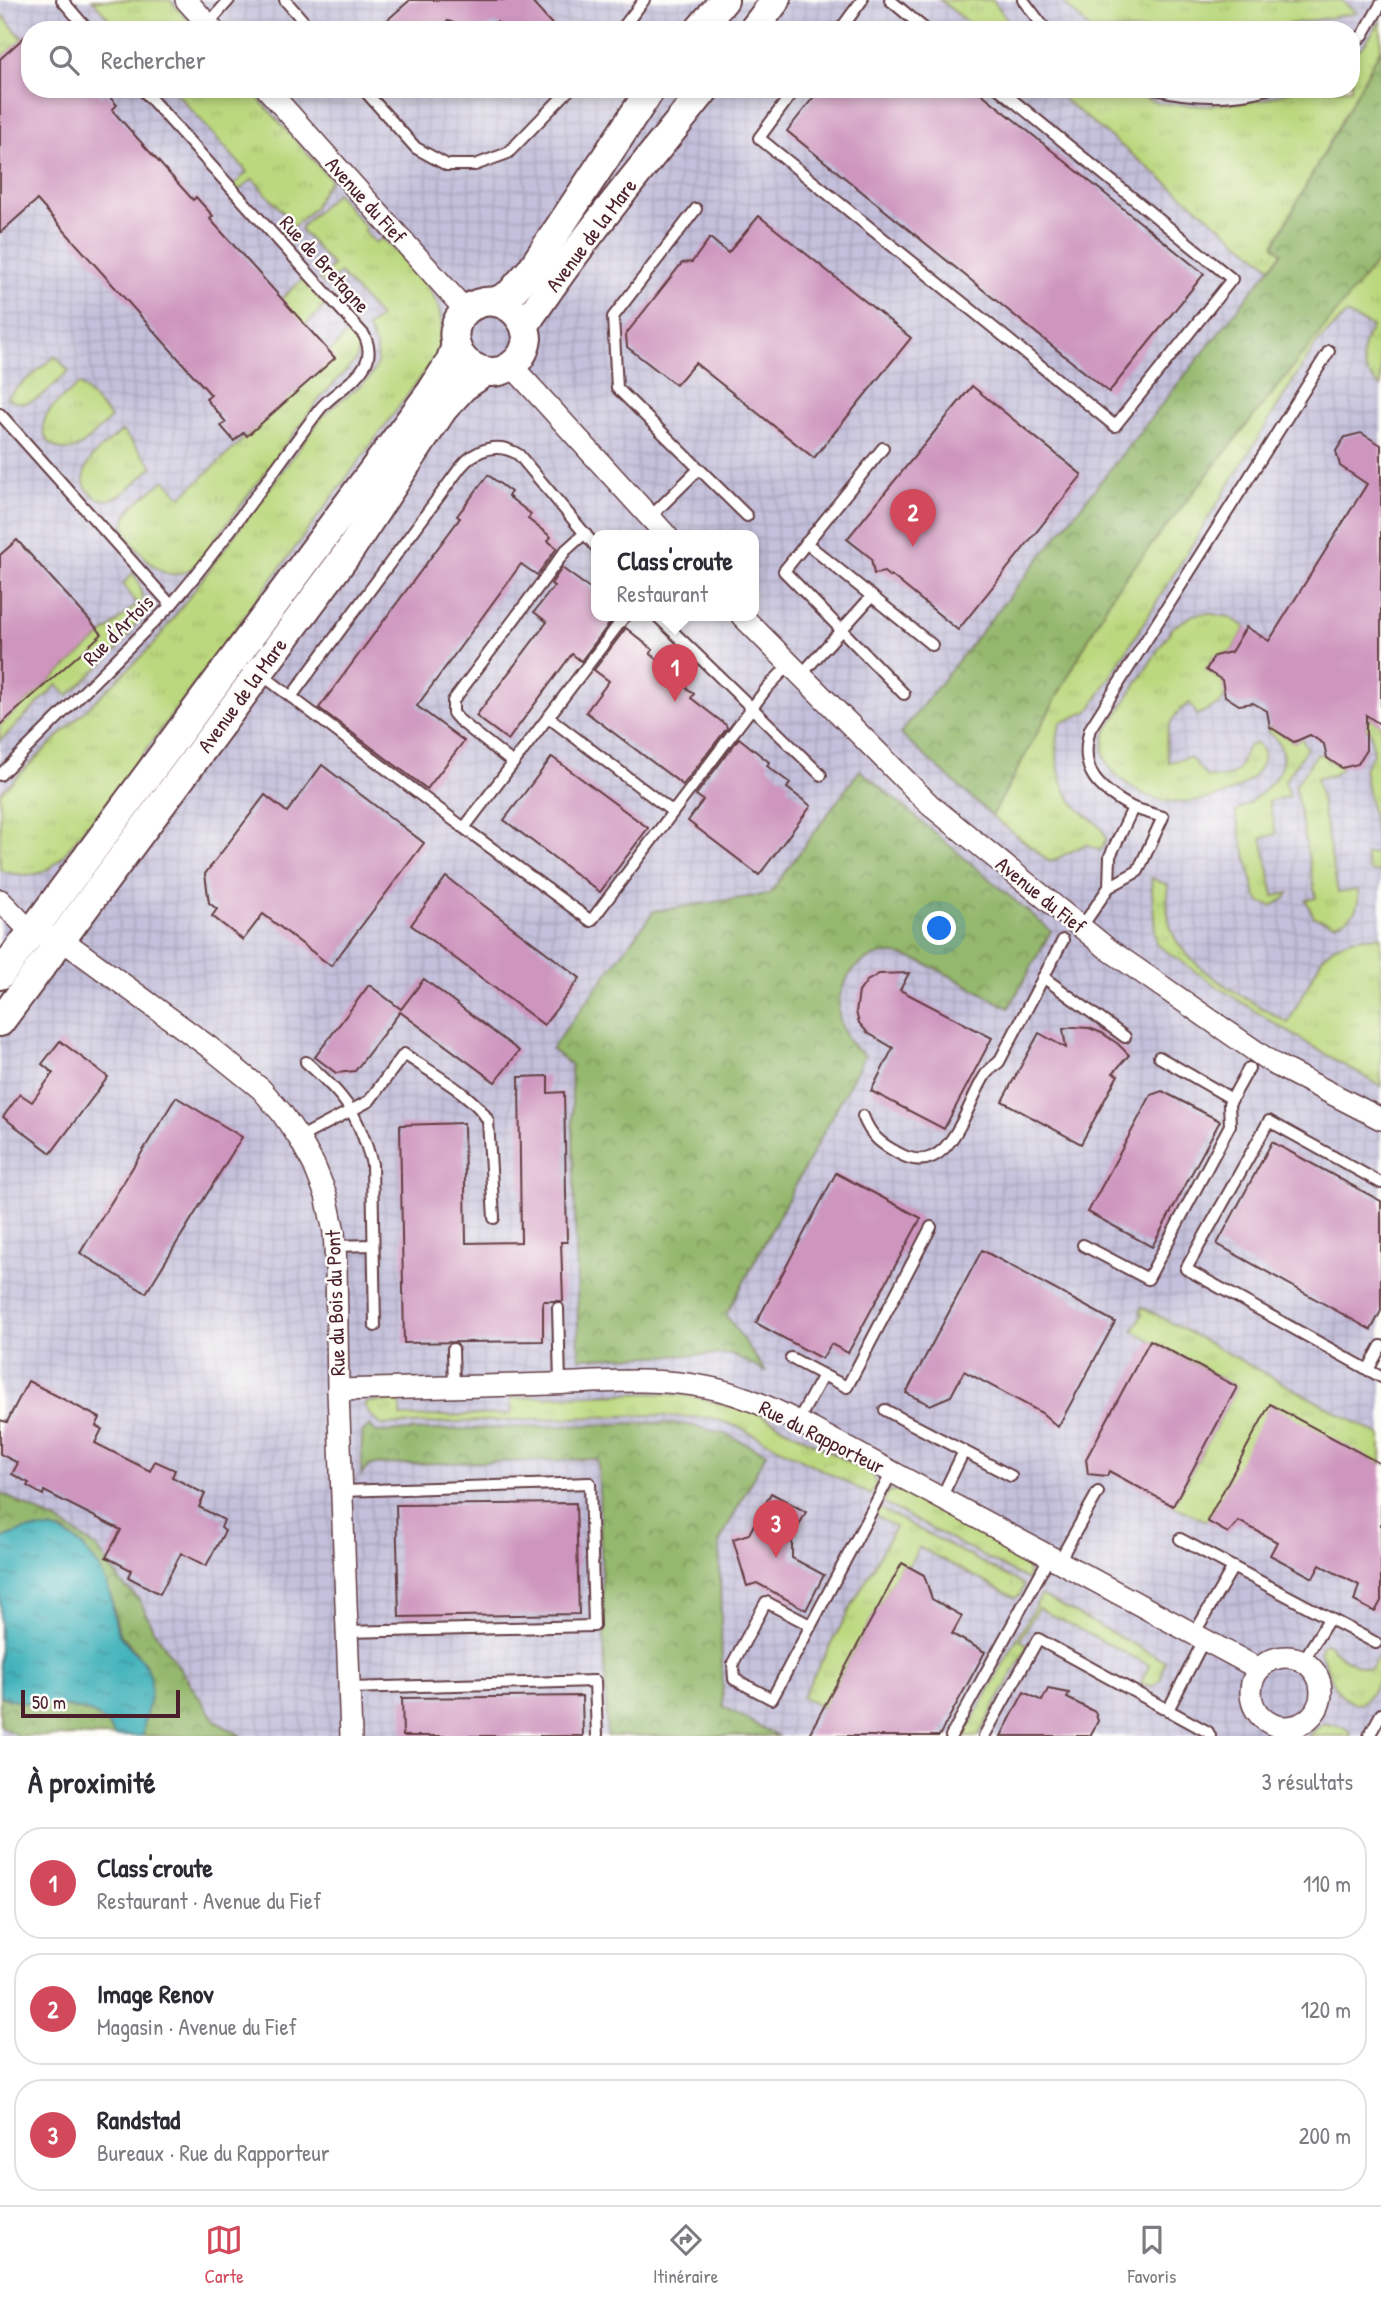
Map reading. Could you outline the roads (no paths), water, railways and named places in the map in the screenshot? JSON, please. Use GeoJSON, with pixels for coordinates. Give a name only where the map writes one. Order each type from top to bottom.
{"type":"FeatureCollection","features":[{"type":"Feature","properties":{"kind":"street"},"geometry":{"type":"LineString","coordinates":[[186,0],[205,21]]}},
{"type":"Feature","properties":{"kind":"street"},"geometry":{"type":"LineString","coordinates":[[706,21],[724,0]]}},
{"type":"Feature","properties":{"kind":"street"},"geometry":{"type":"LineString","coordinates":[[760,21],[776,0]]}},
{"type":"Feature","properties":{"kind":"street","name":"Avenue du Fief"},"geometry":{"type":"LineString","coordinates":[[275,98],[466,311]]}},
{"type":"Feature","properties":{"kind":"street","name":"Avenue de la Mare"},"geometry":{"type":"LineString","coordinates":[[497,302],[510,294],[531,270],[645,98]]}},
{"type":"Feature","properties":{"kind":"street","name":"Avenue de la Mare"},"geometry":{"type":"LineString","coordinates":[[0,1022],[349,550],[443,410],[463,387],[499,369],[525,348],[525,327],[592,231],[698,98]]}},
{"type":"Feature","properties":{"kind":"street"},"geometry":{"type":"LineString","coordinates":[[466,311],[480,303],[497,302],[515,310],[525,327]]}},
{"type":"Feature","properties":{"kind":"street","name":"Avenue de la Mare"},"geometry":{"type":"LineString","coordinates":[[0,975],[431,392],[450,362],[456,346],[456,331],[466,311]]}},
{"type":"Feature","properties":{"kind":"street"},"geometry":{"type":"LineString","coordinates":[[456,346],[467,363],[499,369],[662,530]]}},
{"type":"Feature","properties":{"kind":"street","name":"Avenue du Fief"},"geometry":{"type":"LineString","coordinates":[[747,621],[930,805],[1081,928],[1274,1064],[1381,1119]]}},
{"type":"Feature","properties":{"kind":"street"},"geometry":{"type":"LineString","coordinates":[[0,900],[32,933]]}},
{"type":"Feature","properties":{"kind":"street","name":"Rue du Bois du Pont"},"geometry":{"type":"LineString","coordinates":[[32,933],[61,939],[209,1047],[261,1089],[299,1138],[326,1195],[335,1246],[351,1736]]}},
{"type":"Feature","properties":{"kind":"street","name":"Rue du Rapporteur"},"geometry":{"type":"LineString","coordinates":[[338,1390],[625,1382],[705,1387],[731,1393],[772,1408],[1259,1669]]}},
{"type":"Feature","properties":{"kind":"street"},"geometry":{"type":"LineString","coordinates":[[1282,1657],[1303,1661],[1318,1678],[1321,1688],[1316,1710],[1308,1719],[1288,1727],[1276,1726],[1266,1721],[1253,1703],[1252,1684],[1259,1669],[1282,1657]]}},
{"type":"Feature","properties":{"kind":"lane"},"geometry":{"type":"LineString","coordinates":[[62,0],[80,21]]}},
{"type":"Feature","properties":{"kind":"lane"},"geometry":{"type":"LineString","coordinates":[[214,21],[229,0]]}},
{"type":"Feature","properties":{"kind":"lane"},"geometry":{"type":"LineString","coordinates":[[285,0],[303,21]]}},
{"type":"Feature","properties":{"kind":"lane"},"geometry":{"type":"LineString","coordinates":[[628,21],[644,0]]}},
{"type":"Feature","properties":{"kind":"lane"},"geometry":{"type":"LineString","coordinates":[[847,21],[862,0]]}},
{"type":"Feature","properties":{"kind":"lane"},"geometry":{"type":"LineString","coordinates":[[890,0],[915,21]]}},
{"type":"Feature","properties":{"kind":"lane"},"geometry":{"type":"LineString","coordinates":[[1023,0],[1038,21]]}},
{"type":"Feature","properties":{"kind":"lane"},"geometry":{"type":"LineString","coordinates":[[1360,38],[1381,4]]}},
{"type":"Feature","properties":{"kind":"lane","name":"Rue de Bretagne"},"geometry":{"type":"LineString","coordinates":[[150,98],[364,335],[368,343],[369,357],[364,367],[322,406],[195,578],[171,605]]}},
{"type":"Feature","properties":{"kind":"lane"},"geometry":{"type":"LineString","coordinates":[[371,98],[416,148],[447,165],[475,165],[508,153],[561,98]]}},
{"type":"Feature","properties":{"kind":"lane"},"geometry":{"type":"LineString","coordinates":[[788,98],[759,138],[1115,426],[1233,279],[1010,98]]}},
{"type":"Feature","properties":{"kind":"lane"},"geometry":{"type":"LineString","coordinates":[[696,209],[613,317],[617,388],[747,516]]}},
{"type":"Feature","properties":{"kind":"lane"},"geometry":{"type":"LineString","coordinates":[[1081,928],[1109,887],[1138,870],[1163,817],[1133,808],[1111,796],[1093,779],[1085,746],[1090,729],[1329,352]]}},
{"type":"Feature","properties":{"kind":"lane","name":"Rue d'Artois"},"geometry":{"type":"LineString","coordinates":[[0,414],[171,605],[0,775]]}},
{"type":"Feature","properties":{"kind":"lane"},"geometry":{"type":"LineString","coordinates":[[291,697],[473,454],[490,448],[502,448],[519,456],[591,541]]}},
{"type":"Feature","properties":{"kind":"lane"},"geometry":{"type":"LineString","coordinates":[[883,448],[784,571],[904,694]]}},
{"type":"Feature","properties":{"kind":"lane"},"geometry":{"type":"LineString","coordinates":[[650,517],[699,469]]}},
{"type":"Feature","properties":{"kind":"lane"},"geometry":{"type":"LineString","coordinates":[[513,763],[459,720],[453,713],[453,701],[566,550],[585,533]]}},
{"type":"Feature","properties":{"kind":"lane"},"geometry":{"type":"LineString","coordinates":[[806,543],[932,645]]}},
{"type":"Feature","properties":{"kind":"lane"},"geometry":{"type":"LineString","coordinates":[[259,673],[591,922],[752,708],[841,630],[872,596]]}},
{"type":"Feature","properties":{"kind":"lane"},"geometry":{"type":"LineString","coordinates":[[464,828],[621,621]]}},
{"type":"Feature","properties":{"kind":"lane"},"geometry":{"type":"LineString","coordinates":[[662,621],[821,775]]}},
{"type":"Feature","properties":{"kind":"lane"},"geometry":{"type":"LineString","coordinates":[[548,717],[673,812]]}},
{"type":"Feature","properties":{"kind":"lane"},"geometry":{"type":"LineString","coordinates":[[1109,887],[1110,856],[1133,808]]}},
{"type":"Feature","properties":{"kind":"lane"},"geometry":{"type":"LineString","coordinates":[[863,1116],[872,1136],[879,1143],[907,1157],[916,1160],[940,1153],[950,1143],[985,1074],[999,1062],[1063,940]]}},
{"type":"Feature","properties":{"kind":"lane"},"geometry":{"type":"LineString","coordinates":[[1043,977],[1125,1037]]}},
{"type":"Feature","properties":{"kind":"lane"},"geometry":{"type":"LineString","coordinates":[[299,1138],[369,1101],[404,1054],[471,1100],[488,1121],[494,1219]]}},
{"type":"Feature","properties":{"kind":"lane"},"geometry":{"type":"LineString","coordinates":[[1159,1057],[1232,1099]]}},
{"type":"Feature","properties":{"kind":"lane"},"geometry":{"type":"LineString","coordinates":[[306,1062],[335,1087],[352,1111],[372,1164],[375,1326]]}},
{"type":"Feature","properties":{"kind":"lane"},"geometry":{"type":"LineString","coordinates":[[1083,1245],[1148,1279],[1230,1125],[1229,1104],[1249,1068]]}},
{"type":"Feature","properties":{"kind":"lane"},"geometry":{"type":"LineString","coordinates":[[1381,1183],[1269,1121],[1186,1269],[1381,1377]]}},
{"type":"Feature","properties":{"kind":"lane"},"geometry":{"type":"LineString","coordinates":[[791,1358],[847,1387],[931,1227]]}},
{"type":"Feature","properties":{"kind":"lane"},"geometry":{"type":"LineString","coordinates":[[335,1246],[373,1245]]}},
{"type":"Feature","properties":{"kind":"lane"},"geometry":{"type":"LineString","coordinates":[[558,1308],[560,1383]]}},
{"type":"Feature","properties":{"kind":"lane"},"geometry":{"type":"LineString","coordinates":[[1368,1370],[1381,1346]]}},
{"type":"Feature","properties":{"kind":"lane"},"geometry":{"type":"LineString","coordinates":[[453,1349],[454,1387]]}},
{"type":"Feature","properties":{"kind":"lane"},"geometry":{"type":"LineString","coordinates":[[798,1422],[823,1375]]}},
{"type":"Feature","properties":{"kind":"lane"},"geometry":{"type":"LineString","coordinates":[[885,1410],[1011,1476]]}},
{"type":"Feature","properties":{"kind":"lane"},"geometry":{"type":"LineString","coordinates":[[940,1498],[964,1451]]}},
{"type":"Feature","properties":{"kind":"lane"},"geometry":{"type":"LineString","coordinates":[[810,1625],[766,1602],[733,1663],[734,1679],[772,1699],[892,1472]]}},
{"type":"Feature","properties":{"kind":"lane"},"geometry":{"type":"LineString","coordinates":[[342,1491],[590,1483],[594,1626],[347,1632]]}},
{"type":"Feature","properties":{"kind":"lane"},"geometry":{"type":"LineString","coordinates":[[951,1736],[1054,1559],[1098,1492]]}},
{"type":"Feature","properties":{"kind":"lane"},"geometry":{"type":"LineString","coordinates":[[1180,1539],[1376,1643]]}},
{"type":"Feature","properties":{"kind":"lane"},"geometry":{"type":"LineString","coordinates":[[1168,1710],[1233,1567]]}},
{"type":"Feature","properties":{"kind":"lane"},"geometry":{"type":"LineString","coordinates":[[1303,1661],[1329,1619]]}},
{"type":"Feature","properties":{"kind":"lane"},"geometry":{"type":"LineString","coordinates":[[984,1736],[1038,1639],[1208,1732],[1210,1736]]}},
{"type":"Feature","properties":{"kind":"lane"},"geometry":{"type":"LineString","coordinates":[[349,1688],[595,1681],[597,1736]]}},
{"type":"Feature","properties":{"kind":"lane"},"geometry":{"type":"LineString","coordinates":[[1369,1736],[1381,1714]]}},
{"type":"Feature","properties":{"kind":"water"},"geometry":{"type":"Polygon","coordinates":[[[50,1529],[61,1532],[81,1545],[96,1564],[111,1597],[119,1634],[143,1661],[149,1672],[151,1687],[143,1736],[115,1736],[106,1723],[94,1714],[79,1709],[15,1701],[0,1696],[0,1539],[24,1530],[50,1529]]]}},
{"type":"Feature","properties":{"kind":"place","name":"Image Renov"},"geometry":{"type":"Point","coordinates":[913,547]}},
{"type":"Feature","properties":{"kind":"place","name":"Class'croute"},"geometry":{"type":"Point","coordinates":[675,702]}},
{"type":"Feature","properties":{"kind":"place","name":"Randstad"},"geometry":{"type":"Point","coordinates":[776,1558]}}]}
